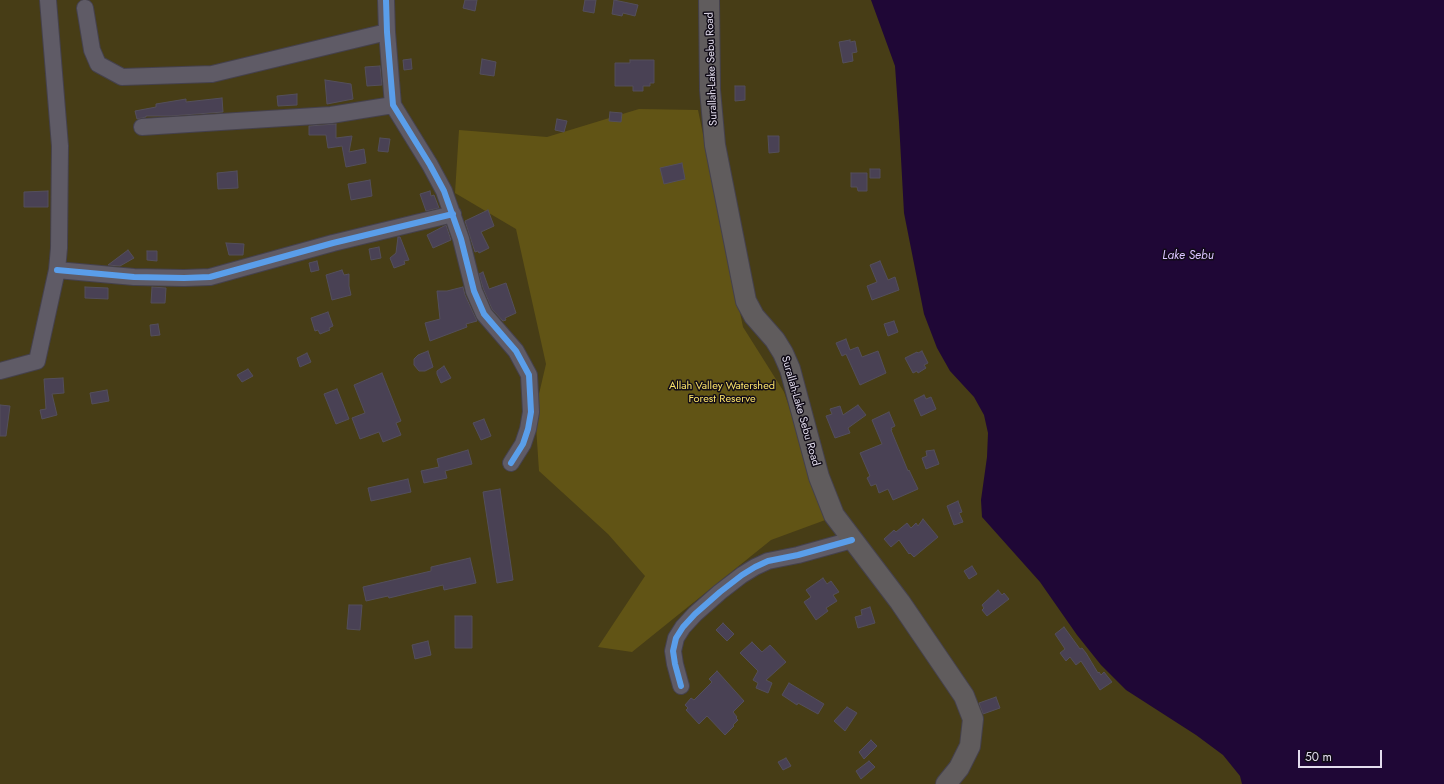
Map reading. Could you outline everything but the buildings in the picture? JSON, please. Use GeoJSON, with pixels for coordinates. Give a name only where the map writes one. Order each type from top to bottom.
{"type":"FeatureCollection","features":[{"type":"Feature","properties":{"kind":"main road","name":"Surallah-Lake Sebu Road"},"geometry":{"type":"LineString","coordinates":[[709,0],[710,90],[716,145],[746,301],[754,316],[775,340],[790,369],[819,477],[834,515],[900,602],[964,696],[973,719],[970,746],[959,768],[946,784]]}},
{"type":"Feature","properties":{"kind":"street"},"geometry":{"type":"LineString","coordinates":[[0,371],[37,361],[57,270],[60,248],[60,146],[48,0]]}},
{"type":"Feature","properties":{"kind":"street"},"geometry":{"type":"LineString","coordinates":[[386,0],[393,105],[444,190],[461,239],[474,291],[484,314],[516,351],[529,375],[531,412],[528,429],[523,444],[511,464]]}},
{"type":"Feature","properties":{"kind":"street"},"geometry":{"type":"LineString","coordinates":[[85,8],[92,50],[98,64],[122,77],[212,74],[387,32]]}},
{"type":"Feature","properties":{"kind":"street"},"geometry":{"type":"LineString","coordinates":[[142,127],[331,115],[393,105]]}},
{"type":"Feature","properties":{"kind":"street"},"geometry":{"type":"LineString","coordinates":[[57,270],[134,277],[210,277],[334,243],[453,214]]}},
{"type":"Feature","properties":{"kind":"street"},"geometry":{"type":"LineString","coordinates":[[681,686],[673,651],[676,638],[683,627],[695,614],[720,592],[746,572],[768,561],[798,556],[852,540]]}},
{"type":"Feature","properties":{"kind":"green space","name":"Allah Valley Watershed Forest Reserve"},"geometry":{"type":"Polygon","coordinates":[[[0,0],[1444,0],[1444,784],[0,784],[0,0]]]}},
{"type":"Feature","properties":{"kind":"green space"},"geometry":{"type":"Polygon","coordinates":[[[639,109],[698,110],[743,327],[784,392],[828,519],[771,540],[632,652],[598,647],[645,576],[608,534],[539,471],[535,411],[546,364],[516,229],[455,193],[459,130],[547,137],[639,109]]]}},
{"type":"Feature","properties":{"kind":"water","name":"Lake Sebu"},"geometry":{"type":"Polygon","coordinates":[[[871,0],[1444,0],[1444,784],[1242,784],[1240,776],[1223,755],[1196,735],[1126,690],[1101,665],[1077,635],[1040,582],[982,517],[981,500],[987,457],[988,433],[984,415],[974,397],[950,371],[937,348],[924,314],[904,213],[895,66],[871,0]]]}},
{"type":"Feature","properties":{"kind":"cycle path"},"geometry":{"type":"LineString","coordinates":[[386,0],[393,105],[430,165],[444,191],[461,239],[474,291],[484,314],[516,351],[529,375],[531,412],[528,429],[523,444],[511,463]]}},
{"type":"Feature","properties":{"kind":"cycle path"},"geometry":{"type":"LineString","coordinates":[[57,270],[134,277],[210,277],[333,243],[453,214]]}},
{"type":"Feature","properties":{"kind":"cycle path"},"geometry":{"type":"LineString","coordinates":[[681,686],[673,651],[676,638],[683,627],[695,614],[720,592],[742,575],[768,561],[798,555],[852,540]]}}]}
